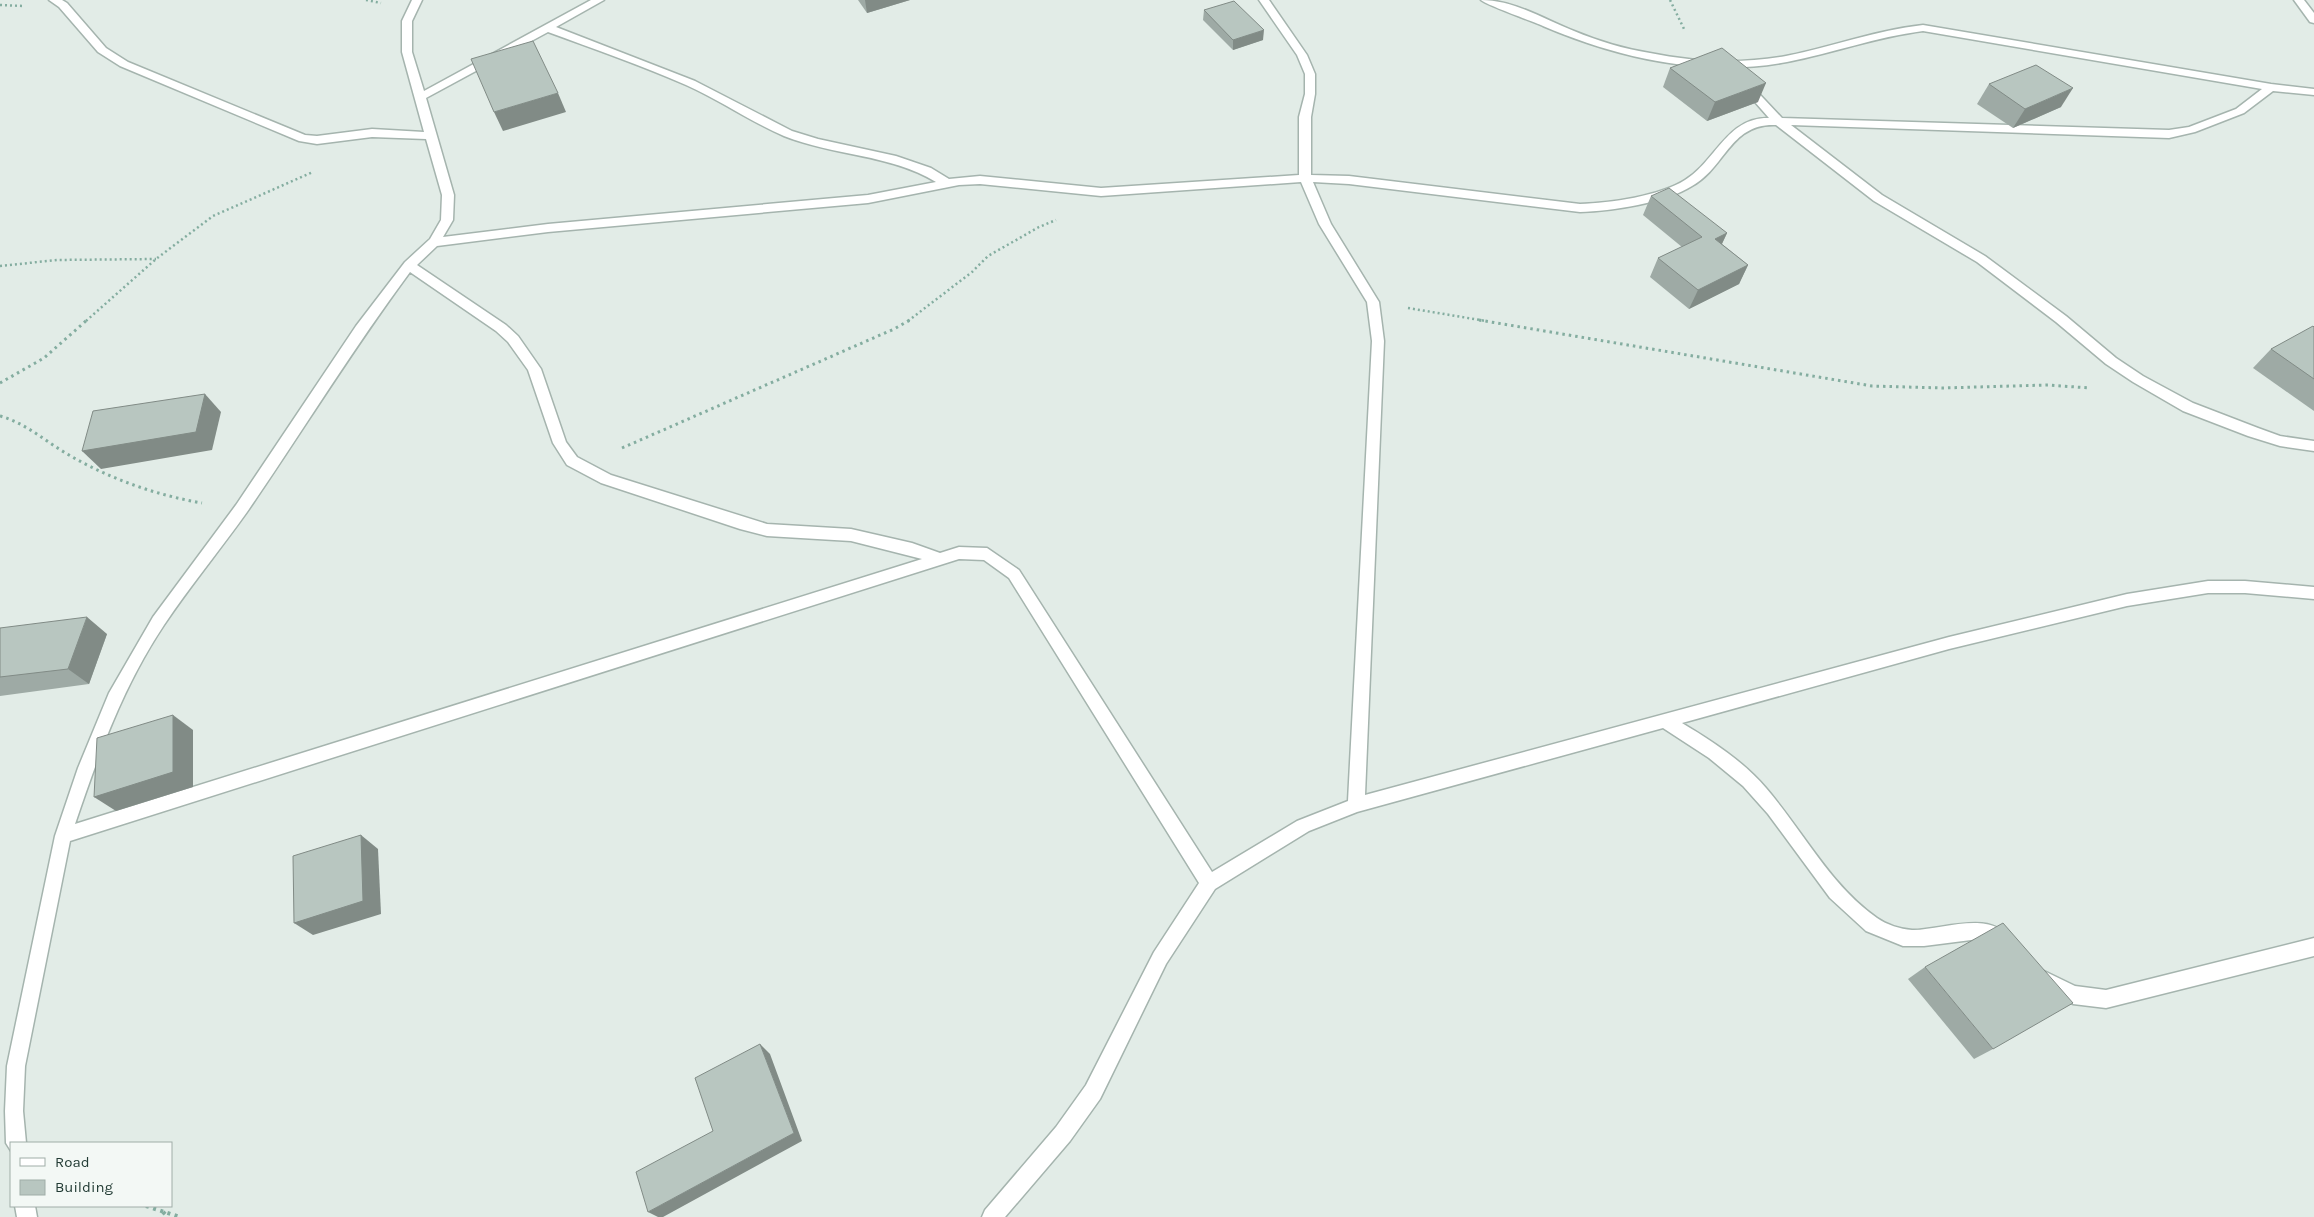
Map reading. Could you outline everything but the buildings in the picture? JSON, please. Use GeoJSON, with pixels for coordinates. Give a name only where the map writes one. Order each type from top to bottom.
{"type":"FeatureCollection","features":[{"type":"Feature","properties":{"kind":"street"},"geometry":{"type":"LineString","coordinates":[[54,0],[63,5],[102,50],[124,64],[303,138],[317,140],[372,133],[430,136]]}},
{"type":"Feature","properties":{"kind":"street"},"geometry":{"type":"LineString","coordinates":[[16,1142],[14,1111],[16,1066],[62,836],[86,768],[115,698],[158,621],[241,509],[361,329],[408,265],[434,242],[447,220],[448,195],[412,75],[406,33],[407,21],[417,0]]}},
{"type":"Feature","properties":{"kind":"street"},"geometry":{"type":"LineString","coordinates":[[420,97],[599,0]]}},
{"type":"Feature","properties":{"kind":"street"},"geometry":{"type":"LineString","coordinates":[[1264,0],[1302,55],[1310,74],[1310,94],[1305,117],[1305,178],[1325,224],[1373,302],[1378,358],[1356,804]]}},
{"type":"Feature","properties":{"kind":"street"},"geometry":{"type":"LineString","coordinates":[[1486,0],[1619,50],[1654,57],[1726,63],[1767,62],[1894,30],[1923,28],[2271,87],[2314,92]]}},
{"type":"Feature","properties":{"kind":"street"},"geometry":{"type":"LineString","coordinates":[[2299,0],[2314,20]]}},
{"type":"Feature","properties":{"kind":"street"},"geometry":{"type":"LineString","coordinates":[[548,28],[691,83],[788,133],[815,142],[892,159],[927,171],[947,183]]}},
{"type":"Feature","properties":{"kind":"street"},"geometry":{"type":"LineString","coordinates":[[1726,63],[1778,121],[1878,198],[1981,259],[2061,319],[2111,361],[2138,379],[2188,407],[2253,432],[2280,441],[2314,446]]}},
{"type":"Feature","properties":{"kind":"street"},"geometry":{"type":"LineString","coordinates":[[434,242],[548,228],[868,199],[947,183],[980,180],[1101,192],[1305,178],[1349,180],[1580,208],[1607,208],[1642,201],[1691,182],[1735,132],[1746,125],[1760,121],[2169,134],[2191,130],[2240,111],[2271,87]]}},
{"type":"Feature","properties":{"kind":"street"},"geometry":{"type":"LineString","coordinates":[[408,265],[502,328],[513,339],[534,369],[560,443],[572,461],[606,479],[740,523],[767,530],[851,535],[912,549],[939,559]]}},
{"type":"Feature","properties":{"kind":"street"},"geometry":{"type":"LineString","coordinates":[[62,836],[939,559],[959,553],[988,554],[1014,574],[1209,883]]}},
{"type":"Feature","properties":{"kind":"street"},"geometry":{"type":"LineString","coordinates":[[992,1217],[1063,1134],[1093,1092],[1160,958],[1209,883],[1255,857],[1303,826],[1356,804],[1949,643],[2127,600],[2208,587],[2245,587],[2314,593]]}},
{"type":"Feature","properties":{"kind":"street"},"geometry":{"type":"LineString","coordinates":[[1665,721],[1709,747],[1759,791],[1848,908],[1867,924],[1893,936],[1920,938],[1969,931],[1987,933],[2013,953]]}},
{"type":"Feature","properties":{"kind":"street"},"geometry":{"type":"LineString","coordinates":[[2028,966],[2056,988],[2073,995],[2106,999],[2314,947]]}},
{"type":"Feature","properties":{"kind":"path"},"geometry":{"type":"LineString","coordinates":[[0,382],[44,358],[156,259],[213,216],[318,169]]}},
{"type":"Feature","properties":{"kind":"path"},"geometry":{"type":"LineString","coordinates":[[583,466],[894,329],[917,316],[996,251],[1038,227],[1069,215],[1101,192]]}},
{"type":"Feature","properties":{"kind":"path"},"geometry":{"type":"LineString","coordinates":[[0,266],[56,260],[156,259]]}},
{"type":"Feature","properties":{"kind":"path"},"geometry":{"type":"LineString","coordinates":[[1373,302],[1872,386],[1942,388],[2048,385],[2098,389]]}},
{"type":"Feature","properties":{"kind":"path"},"geometry":{"type":"LineString","coordinates":[[0,416],[40,436],[76,459],[142,487],[170,497],[241,509]]}},
{"type":"Feature","properties":{"kind":"path"},"geometry":{"type":"LineString","coordinates":[[149,1207],[180,1217]]}},
{"type":"Feature","properties":{"kind":"path"},"geometry":{"type":"LineString","coordinates":[[163,1211],[168,1217]]}}]}
